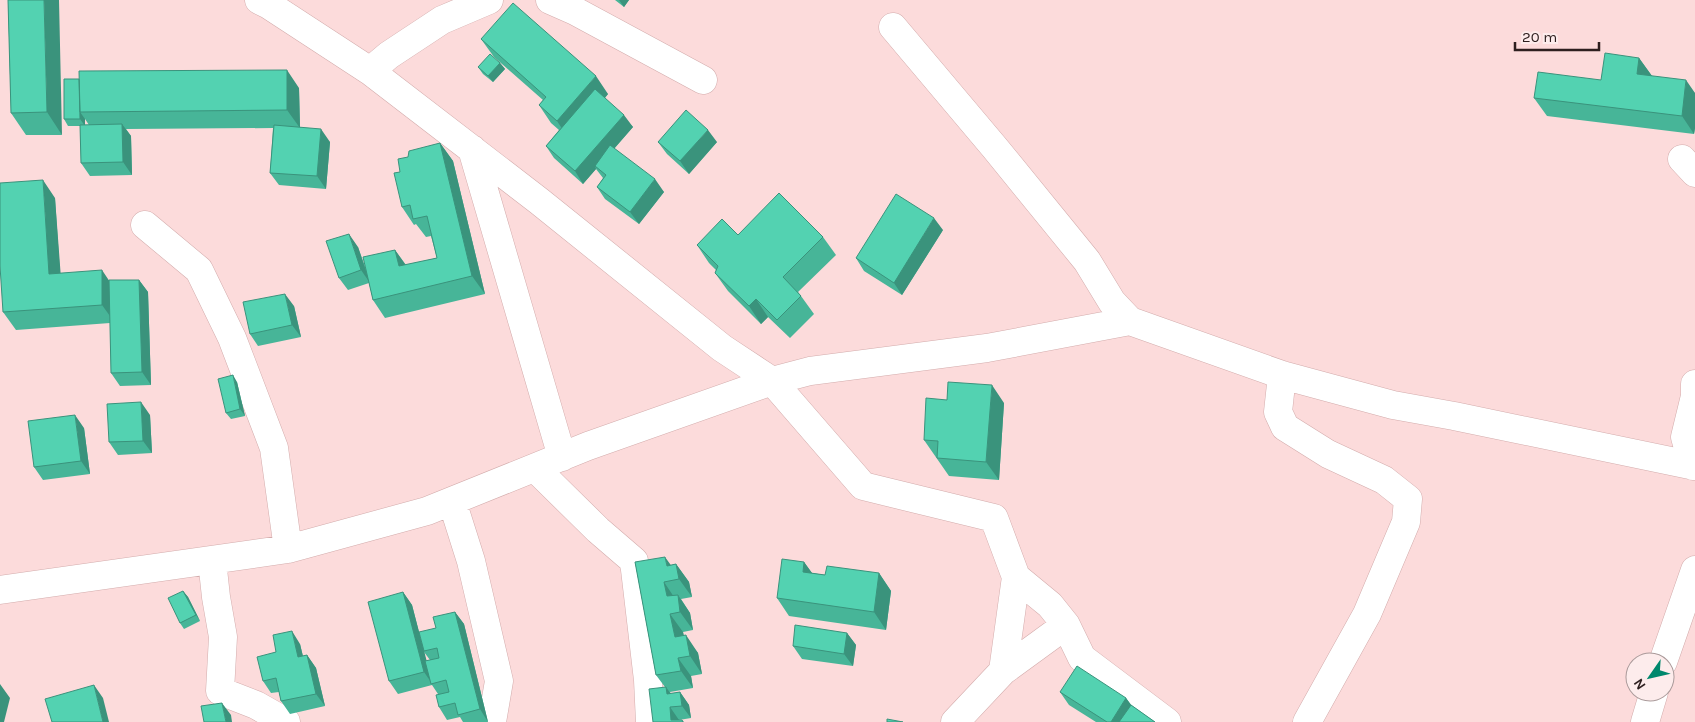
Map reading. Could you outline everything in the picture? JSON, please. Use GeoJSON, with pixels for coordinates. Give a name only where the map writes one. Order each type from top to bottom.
{"type":"FeatureCollection","features":[{"type":"Feature","properties":{"kind":"street"},"geometry":{"type":"LineString","coordinates":[[370,71],[442,20],[489,0]]}},
{"type":"Feature","properties":{"kind":"street"},"geometry":{"type":"LineString","coordinates":[[550,0],[575,11],[703,80]]}},
{"type":"Feature","properties":{"kind":"street"},"geometry":{"type":"LineString","coordinates":[[265,2],[370,71],[472,149],[722,348],[772,381],[863,486],[994,518],[1016,576],[1003,671]]}},
{"type":"Feature","properties":{"kind":"street"},"geometry":{"type":"LineString","coordinates":[[893,27],[1080,253],[1112,302],[1130,321],[1282,375],[1394,406],[1464,418],[1694,466],[1685,437],[1695,396],[1695,384]]}},
{"type":"Feature","properties":{"kind":"street"},"geometry":{"type":"LineString","coordinates":[[472,149],[562,457]]}},
{"type":"Feature","properties":{"kind":"street"},"geometry":{"type":"LineString","coordinates":[[145,225],[199,270],[232,338],[274,448],[288,549]]}},
{"type":"Feature","properties":{"kind":"street"},"geometry":{"type":"LineString","coordinates":[[1,583],[212,560],[288,549],[427,511],[588,446],[772,381],[810,371],[987,348],[1130,321]]}},
{"type":"Feature","properties":{"kind":"street"},"geometry":{"type":"LineString","coordinates":[[1282,375],[1278,412],[1286,428],[1328,454],[1384,480],[1408,499],[1406,522],[1368,614],[1307,722]]}},
{"type":"Feature","properties":{"kind":"street"},"geometry":{"type":"LineString","coordinates":[[535,468],[598,530],[634,561],[647,671],[650,722]]}},
{"type":"Feature","properties":{"kind":"street"},"geometry":{"type":"LineString","coordinates":[[452,501],[471,561],[499,681],[492,722]]}},
{"type":"Feature","properties":{"kind":"street"},"geometry":{"type":"LineString","coordinates":[[212,560],[223,637],[220,691],[256,705],[286,722]]}},
{"type":"Feature","properties":{"kind":"street"},"geometry":{"type":"LineString","coordinates":[[1666,652],[1695,570]]}},
{"type":"Feature","properties":{"kind":"street"},"geometry":{"type":"LineString","coordinates":[[1016,576],[1050,605],[1066,625],[1082,658],[1167,722]]}},
{"type":"Feature","properties":{"kind":"street"},"geometry":{"type":"LineString","coordinates":[[955,722],[1003,671],[1066,625]]}},
{"type":"Feature","properties":{"kind":"street"},"geometry":{"type":"LineString","coordinates":[[1645,722],[1651,702]]}},
{"type":"Feature","properties":{"kind":"building"},"geometry":{"type":"Polygon","coordinates":[[[8,0],[44,0],[47,112],[11,113],[8,0]]]}},
{"type":"Feature","properties":{"kind":"building"},"geometry":{"type":"Polygon","coordinates":[[[513,3],[596,76],[557,121],[539,105],[546,97],[481,39],[513,3]]]}},
{"type":"Feature","properties":{"kind":"building"},"geometry":{"type":"Polygon","coordinates":[[[1605,53],[1639,58],[1637,74],[1686,80],[1682,116],[1534,98],[1538,72],[1601,80],[1605,53]]]}},
{"type":"Feature","properties":{"kind":"building"},"geometry":{"type":"Polygon","coordinates":[[[490,54],[500,63],[488,76],[478,67],[490,54]]]}},
{"type":"Feature","properties":{"kind":"building"},"geometry":{"type":"Polygon","coordinates":[[[287,70],[287,110],[80,112],[79,71],[287,70]]]}},
{"type":"Feature","properties":{"kind":"building"},"geometry":{"type":"Polygon","coordinates":[[[64,79],[79,79],[80,119],[64,119],[64,79]]]}},
{"type":"Feature","properties":{"kind":"building"},"geometry":{"type":"Polygon","coordinates":[[[595,89],[624,115],[575,171],[546,146],[595,89]]]}},
{"type":"Feature","properties":{"kind":"building"},"geometry":{"type":"Polygon","coordinates":[[[686,110],[708,130],[680,161],[658,142],[686,110]]]}},
{"type":"Feature","properties":{"kind":"building"},"geometry":{"type":"Polygon","coordinates":[[[122,124],[123,162],[81,163],[80,125],[122,124]]]}},
{"type":"Feature","properties":{"kind":"building"},"geometry":{"type":"Polygon","coordinates":[[[274,125],[321,129],[317,176],[270,173],[274,125]]]}},
{"type":"Feature","properties":{"kind":"building"},"geometry":{"type":"Polygon","coordinates":[[[440,143],[472,276],[373,300],[363,257],[395,250],[399,266],[437,258],[427,216],[413,219],[410,205],[402,207],[394,173],[400,172],[398,159],[408,157],[409,151],[440,143]]]}},
{"type":"Feature","properties":{"kind":"building"},"geometry":{"type":"Polygon","coordinates":[[[610,145],[655,179],[630,212],[597,187],[606,175],[595,166],[610,145]]]}},
{"type":"Feature","properties":{"kind":"building"},"geometry":{"type":"Polygon","coordinates":[[[43,180],[49,274],[102,270],[102,305],[3,312],[0,266],[0,183],[43,180]]]}},
{"type":"Feature","properties":{"kind":"building"},"geometry":{"type":"Polygon","coordinates":[[[779,193],[823,237],[783,277],[801,296],[777,320],[756,299],[749,306],[715,273],[718,266],[697,245],[722,219],[738,235],[779,193]]]}},
{"type":"Feature","properties":{"kind":"building"},"geometry":{"type":"Polygon","coordinates":[[[896,194],[934,218],[894,283],[856,258],[896,194]]]}},
{"type":"Feature","properties":{"kind":"building"},"geometry":{"type":"Polygon","coordinates":[[[349,234],[361,270],[339,278],[326,241],[349,234]]]}},
{"type":"Feature","properties":{"kind":"building"},"geometry":{"type":"Polygon","coordinates":[[[109,280],[139,280],[142,372],[111,373],[109,280]]]}},
{"type":"Feature","properties":{"kind":"building"},"geometry":{"type":"Polygon","coordinates":[[[285,294],[292,325],[250,334],[243,302],[285,294]]]}},
{"type":"Feature","properties":{"kind":"building"},"geometry":{"type":"Polygon","coordinates":[[[233,375],[240,409],[226,413],[218,379],[233,375]]]}},
{"type":"Feature","properties":{"kind":"building"},"geometry":{"type":"Polygon","coordinates":[[[948,382],[992,385],[986,462],[937,458],[938,441],[924,440],[926,398],[947,400],[948,382]]]}},
{"type":"Feature","properties":{"kind":"building"},"geometry":{"type":"Polygon","coordinates":[[[141,402],[143,441],[109,442],[107,404],[141,402]]]}},
{"type":"Feature","properties":{"kind":"building"},"geometry":{"type":"Polygon","coordinates":[[[75,415],[81,461],[34,467],[28,421],[75,415]]]}},
{"type":"Feature","properties":{"kind":"building"},"geometry":{"type":"Polygon","coordinates":[[[665,557],[667,566],[676,564],[679,579],[664,582],[667,596],[678,595],[680,612],[670,614],[675,637],[686,635],[690,656],[678,658],[681,671],[656,675],[635,562],[665,557]]]}},
{"type":"Feature","properties":{"kind":"building"},"geometry":{"type":"Polygon","coordinates":[[[782,559],[804,562],[803,572],[825,575],[827,566],[879,573],[874,612],[777,598],[782,559]]]}},
{"type":"Feature","properties":{"kind":"building"},"geometry":{"type":"Polygon","coordinates":[[[183,591],[196,615],[180,623],[168,598],[183,591]]]}},
{"type":"Feature","properties":{"kind":"building"},"geometry":{"type":"Polygon","coordinates":[[[403,592],[424,672],[389,681],[368,602],[403,592]]]}},
{"type":"Feature","properties":{"kind":"building"},"geometry":{"type":"Polygon","coordinates":[[[455,612],[480,709],[458,715],[455,703],[439,707],[436,695],[449,692],[446,680],[431,684],[425,661],[439,658],[437,648],[424,651],[419,632],[436,628],[433,617],[455,612]]]}},
{"type":"Feature","properties":{"kind":"building"},"geometry":{"type":"Polygon","coordinates":[[[795,625],[847,633],[844,654],[793,646],[795,625]]]}},
{"type":"Feature","properties":{"kind":"building"},"geometry":{"type":"Polygon","coordinates":[[[292,631],[298,657],[307,655],[316,694],[281,701],[276,678],[263,681],[257,657],[276,652],[273,635],[292,631]]]}},
{"type":"Feature","properties":{"kind":"building"},"geometry":{"type":"Polygon","coordinates":[[[1077,666],[1126,698],[1111,722],[1107,722],[1060,692],[1077,666]]]}},
{"type":"Feature","properties":{"kind":"building"},"geometry":{"type":"Polygon","coordinates":[[[94,685],[103,722],[52,722],[45,699],[94,685]]]}},
{"type":"Feature","properties":{"kind":"building"},"geometry":{"type":"Polygon","coordinates":[[[666,687],[667,694],[680,692],[682,706],[670,707],[671,720],[682,720],[683,722],[653,722],[649,689],[666,687]]]}},
{"type":"Feature","properties":{"kind":"building"},"geometry":{"type":"Polygon","coordinates":[[[222,703],[226,722],[204,722],[201,706],[222,703]]]}},
{"type":"Feature","properties":{"kind":"building"},"geometry":{"type":"Polygon","coordinates":[[[1131,705],[1155,722],[1119,722],[1131,705]]]}},
{"type":"Feature","properties":{"kind":"building"},"geometry":{"type":"Polygon","coordinates":[[[887,719],[903,722],[887,722],[887,719]]]}}]}
